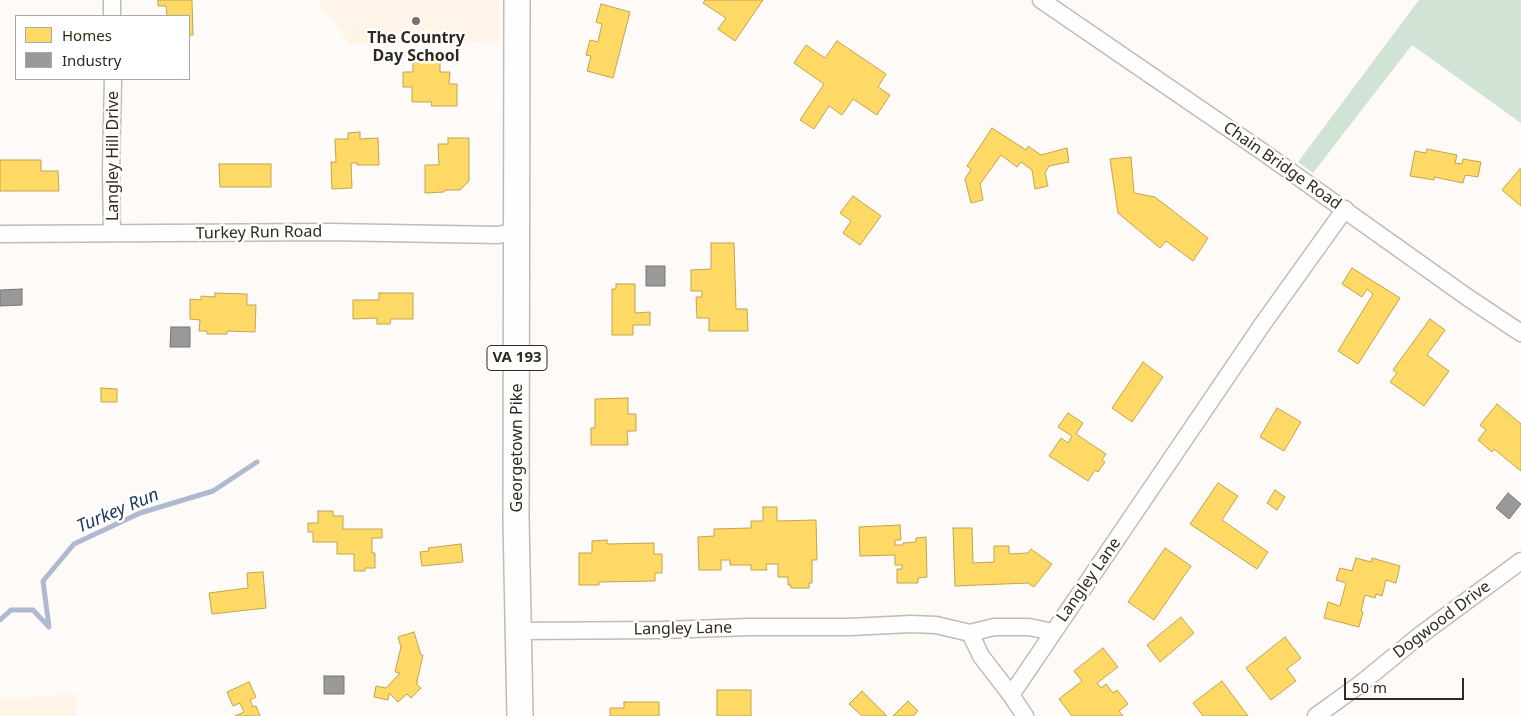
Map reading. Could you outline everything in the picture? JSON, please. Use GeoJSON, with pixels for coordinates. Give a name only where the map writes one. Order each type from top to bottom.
{"type":"FeatureCollection","features":[{"type":"Feature","properties":{"kind":"main road","name":"Georgetown Pike"},"geometry":{"type":"LineString","coordinates":[[517,0],[516,519],[520,716]]}},
{"type":"Feature","properties":{"kind":"street"},"geometry":{"type":"LineString","coordinates":[[112,0],[112,15]]}},
{"type":"Feature","properties":{"kind":"street","name":"Chain Bridge Road"},"geometry":{"type":"LineString","coordinates":[[1041,0],[1521,333]]}},
{"type":"Feature","properties":{"kind":"street","name":"Langley Hill Drive"},"geometry":{"type":"LineString","coordinates":[[112,233],[113,80]]}},
{"type":"Feature","properties":{"kind":"street","name":"Langley Lane"},"geometry":{"type":"LineString","coordinates":[[518,631],[850,627],[911,624],[936,625],[970,632],[994,627],[1029,627],[1053,632],[1089,582],[1262,326],[1345,210]]}},
{"type":"Feature","properties":{"kind":"street","name":"Turkey Run Road"},"geometry":{"type":"LineString","coordinates":[[0,234],[330,232],[498,234],[517,231]]}},
{"type":"Feature","properties":{"kind":"street","name":"Dogwood Drive"},"geometry":{"type":"LineString","coordinates":[[1316,716],[1419,636],[1521,561]]}},
{"type":"Feature","properties":{"kind":"street"},"geometry":{"type":"LineString","coordinates":[[970,632],[981,656],[1025,716]]}},
{"type":"Feature","properties":{"kind":"street"},"geometry":{"type":"LineString","coordinates":[[1011,695],[1053,632]]}},
{"type":"Feature","properties":{"kind":"shaded area","name":"The Country Day School"},"geometry":{"type":"Polygon","coordinates":[[[317,0],[500,0],[500,42],[350,44],[317,0]]]}},
{"type":"Feature","properties":{"kind":"shaded area"},"geometry":{"type":"Polygon","coordinates":[[[76,693],[76,716],[0,716],[0,700],[76,693]]]}},
{"type":"Feature","properties":{"kind":"green space"},"geometry":{"type":"Polygon","coordinates":[[[1419,0],[1521,0],[1521,123],[1412,45],[1313,173],[1298,162],[1419,0]]]}},
{"type":"Feature","properties":{"kind":"building: Homes"},"geometry":{"type":"Polygon","coordinates":[[[158,0],[192,0],[193,35],[190,35],[190,15],[167,15],[166,6],[158,6],[158,0]]]}},
{"type":"Feature","properties":{"kind":"building: Homes"},"geometry":{"type":"Polygon","coordinates":[[[705,0],[763,0],[735,41],[718,29],[726,18],[703,3],[705,0]]]}},
{"type":"Feature","properties":{"kind":"building: Homes"},"geometry":{"type":"Polygon","coordinates":[[[601,4],[630,12],[613,78],[587,71],[591,56],[586,55],[590,40],[598,42],[602,24],[596,22],[601,4]]]}},
{"type":"Feature","properties":{"kind":"building: Homes"},"geometry":{"type":"Polygon","coordinates":[[[837,41],[886,74],[878,87],[890,95],[877,115],[853,99],[842,115],[829,106],[814,129],[800,120],[824,84],[794,63],[806,45],[825,58],[837,41]]]}},
{"type":"Feature","properties":{"kind":"building: Homes"},"geometry":{"type":"Polygon","coordinates":[[[413,55],[440,56],[440,72],[450,72],[449,84],[457,84],[457,106],[431,106],[432,102],[412,102],[412,87],[403,87],[403,72],[413,72],[413,55]]]}},
{"type":"Feature","properties":{"kind":"building: Homes"},"geometry":{"type":"Polygon","coordinates":[[[992,128],[1026,150],[1028,146],[1041,155],[1067,148],[1069,162],[1049,166],[1045,173],[1048,186],[1035,189],[1032,170],[1021,162],[1017,167],[1001,155],[980,184],[983,200],[971,203],[965,179],[971,169],[967,166],[992,128]]]}},
{"type":"Feature","properties":{"kind":"building: Homes"},"geometry":{"type":"Polygon","coordinates":[[[360,132],[360,139],[378,138],[379,165],[357,165],[357,163],[351,163],[352,188],[332,189],[331,162],[336,162],[335,139],[348,139],[348,133],[360,132]]]}},
{"type":"Feature","properties":{"kind":"building: Homes"},"geometry":{"type":"Polygon","coordinates":[[[448,138],[469,138],[469,181],[460,190],[425,193],[425,165],[439,165],[438,144],[448,144],[448,138]]]}},
{"type":"Feature","properties":{"kind":"building: Homes"},"geometry":{"type":"Polygon","coordinates":[[[1427,149],[1457,155],[1455,163],[1462,164],[1463,159],[1481,162],[1478,177],[1465,175],[1463,183],[1434,177],[1434,180],[1410,176],[1415,151],[1426,153],[1427,149]]]}},
{"type":"Feature","properties":{"kind":"building: Homes"},"geometry":{"type":"Polygon","coordinates":[[[1131,157],[1134,193],[1155,197],[1208,238],[1193,261],[1166,241],[1160,248],[1118,213],[1110,159],[1131,157]]]}},
{"type":"Feature","properties":{"kind":"building: Homes"},"geometry":{"type":"Polygon","coordinates":[[[0,160],[41,160],[41,171],[58,171],[59,191],[0,191],[0,160]]]}},
{"type":"Feature","properties":{"kind":"building: Homes"},"geometry":{"type":"Polygon","coordinates":[[[219,164],[271,164],[271,187],[220,187],[219,164]]]}},
{"type":"Feature","properties":{"kind":"building: Homes"},"geometry":{"type":"Polygon","coordinates":[[[1521,170],[1521,206],[1502,190],[1521,170]]]}},
{"type":"Feature","properties":{"kind":"building: Homes"},"geometry":{"type":"Polygon","coordinates":[[[853,196],[881,216],[860,245],[843,233],[851,221],[840,213],[853,196]]]}},
{"type":"Feature","properties":{"kind":"building: Homes"},"geometry":{"type":"Polygon","coordinates":[[[711,243],[734,243],[736,309],[747,309],[748,331],[709,331],[709,318],[697,318],[696,297],[702,297],[702,291],[691,291],[691,270],[711,269],[711,243]]]}},
{"type":"Feature","properties":{"kind":"building: Homes"},"geometry":{"type":"Polygon","coordinates":[[[1352,268],[1400,298],[1358,364],[1338,351],[1373,294],[1367,289],[1362,297],[1342,284],[1352,268]]]}},
{"type":"Feature","properties":{"kind":"building: Homes"},"geometry":{"type":"Polygon","coordinates":[[[616,284],[635,284],[635,313],[650,312],[650,325],[633,325],[633,335],[612,335],[612,289],[616,289],[616,284]]]}},
{"type":"Feature","properties":{"kind":"building: Homes"},"geometry":{"type":"Polygon","coordinates":[[[215,293],[247,294],[247,305],[256,305],[255,332],[227,331],[227,334],[207,334],[207,331],[199,331],[200,320],[190,319],[190,299],[201,300],[201,296],[215,297],[215,293]]]}},
{"type":"Feature","properties":{"kind":"building: Homes"},"geometry":{"type":"Polygon","coordinates":[[[379,293],[413,293],[413,319],[391,319],[390,324],[377,324],[377,318],[353,319],[353,300],[379,300],[379,293]]]}},
{"type":"Feature","properties":{"kind":"building: Homes"},"geometry":{"type":"Polygon","coordinates":[[[1430,319],[1445,330],[1427,355],[1449,371],[1424,406],[1390,382],[1397,373],[1393,370],[1430,319]]]}},
{"type":"Feature","properties":{"kind":"building: Homes"},"geometry":{"type":"Polygon","coordinates":[[[1143,362],[1163,377],[1132,422],[1112,408],[1143,362]]]}},
{"type":"Feature","properties":{"kind":"building: Homes"},"geometry":{"type":"Polygon","coordinates":[[[101,388],[117,389],[117,402],[101,402],[101,388]]]}},
{"type":"Feature","properties":{"kind":"building: Homes"},"geometry":{"type":"Polygon","coordinates":[[[628,398],[628,414],[636,414],[636,431],[627,431],[628,445],[591,445],[591,428],[595,428],[595,399],[628,398]]]}},
{"type":"Feature","properties":{"kind":"building: Homes"},"geometry":{"type":"Polygon","coordinates":[[[1497,404],[1521,424],[1521,471],[1494,449],[1492,452],[1478,440],[1486,430],[1480,425],[1497,404]]]}},
{"type":"Feature","properties":{"kind":"building: Homes"},"geometry":{"type":"Polygon","coordinates":[[[1277,408],[1301,422],[1284,451],[1260,437],[1277,408]]]}},
{"type":"Feature","properties":{"kind":"building: Homes"},"geometry":{"type":"Polygon","coordinates":[[[1068,413],[1083,423],[1076,434],[1106,454],[1102,460],[1105,462],[1098,472],[1095,470],[1088,481],[1049,456],[1061,438],[1068,443],[1072,436],[1058,427],[1068,413]]]}},
{"type":"Feature","properties":{"kind":"building: Homes"},"geometry":{"type":"Polygon","coordinates":[[[1218,483],[1238,496],[1222,520],[1268,552],[1257,569],[1190,524],[1218,483]]]}},
{"type":"Feature","properties":{"kind":"building: Homes"},"geometry":{"type":"Polygon","coordinates":[[[1275,490],[1285,497],[1277,510],[1267,503],[1275,490]]]}},
{"type":"Feature","properties":{"kind":"building: Homes"},"geometry":{"type":"Polygon","coordinates":[[[763,507],[777,507],[777,521],[816,520],[817,560],[812,560],[812,583],[809,583],[809,588],[791,588],[791,585],[788,585],[788,577],[778,577],[778,564],[766,564],[767,570],[751,570],[751,565],[730,565],[730,560],[721,560],[721,570],[699,570],[698,537],[714,536],[714,529],[751,528],[751,521],[763,521],[763,507]]]}},
{"type":"Feature","properties":{"kind":"building: Homes"},"geometry":{"type":"Polygon","coordinates":[[[318,511],[333,511],[333,516],[343,516],[343,529],[382,529],[382,538],[372,538],[375,568],[365,568],[365,571],[354,571],[354,554],[337,554],[337,542],[313,542],[313,532],[308,532],[308,523],[318,523],[318,511]]]}},
{"type":"Feature","properties":{"kind":"building: Homes"},"geometry":{"type":"Polygon","coordinates":[[[900,525],[901,540],[895,540],[895,545],[916,542],[916,538],[926,537],[927,577],[918,578],[918,583],[897,583],[897,569],[902,569],[902,565],[895,565],[895,555],[860,556],[859,527],[900,525]]]}},
{"type":"Feature","properties":{"kind":"building: Homes"},"geometry":{"type":"Polygon","coordinates":[[[953,528],[972,528],[973,563],[994,562],[994,546],[1009,546],[1009,554],[1028,553],[1031,549],[1052,564],[1034,587],[1028,583],[955,586],[953,528]]]}},
{"type":"Feature","properties":{"kind":"building: Homes"},"geometry":{"type":"Polygon","coordinates":[[[607,540],[607,544],[654,543],[654,554],[662,554],[662,573],[655,573],[655,581],[599,582],[599,585],[579,585],[579,553],[592,553],[592,541],[607,540]]]}},
{"type":"Feature","properties":{"kind":"building: Homes"},"geometry":{"type":"Polygon","coordinates":[[[461,544],[463,562],[422,566],[420,552],[429,551],[428,548],[461,544]]]}},
{"type":"Feature","properties":{"kind":"building: Homes"},"geometry":{"type":"Polygon","coordinates":[[[1165,548],[1191,566],[1154,620],[1128,602],[1165,548]]]}},
{"type":"Feature","properties":{"kind":"building: Homes"},"geometry":{"type":"Polygon","coordinates":[[[1356,558],[1371,562],[1372,558],[1400,566],[1396,583],[1386,580],[1382,596],[1376,594],[1375,598],[1365,595],[1359,627],[1324,618],[1328,602],[1340,606],[1346,583],[1336,580],[1340,568],[1352,571],[1356,558]]]}},
{"type":"Feature","properties":{"kind":"building: Homes"},"geometry":{"type":"Polygon","coordinates":[[[263,572],[266,608],[212,614],[209,593],[248,588],[247,573],[263,572]]]}},
{"type":"Feature","properties":{"kind":"building: Homes"},"geometry":{"type":"Polygon","coordinates":[[[1181,617],[1194,633],[1160,662],[1147,645],[1181,617]]]}},
{"type":"Feature","properties":{"kind":"building: Homes"},"geometry":{"type":"Polygon","coordinates":[[[414,632],[421,655],[423,655],[416,680],[418,683],[416,684],[421,688],[411,698],[407,694],[398,702],[389,693],[388,700],[374,697],[376,686],[386,688],[400,673],[395,672],[401,647],[398,637],[414,632]]]}},
{"type":"Feature","properties":{"kind":"building: Homes"},"geometry":{"type":"Polygon","coordinates":[[[1285,637],[1301,658],[1287,669],[1296,681],[1271,700],[1246,668],[1285,637]]]}},
{"type":"Feature","properties":{"kind":"building: Homes"},"geometry":{"type":"Polygon","coordinates":[[[1103,648],[1118,667],[1097,683],[1101,688],[1106,684],[1113,693],[1117,690],[1128,704],[1119,711],[1123,716],[1072,716],[1059,699],[1082,681],[1074,671],[1103,648]]]}},
{"type":"Feature","properties":{"kind":"building: Homes"},"geometry":{"type":"Polygon","coordinates":[[[1222,681],[1248,716],[1203,716],[1193,703],[1222,681]]]}},
{"type":"Feature","properties":{"kind":"building: Homes"},"geometry":{"type":"Polygon","coordinates":[[[249,682],[256,697],[250,700],[253,707],[256,706],[260,716],[235,716],[244,712],[240,703],[233,706],[227,692],[249,682]]]}},
{"type":"Feature","properties":{"kind":"building: Homes"},"geometry":{"type":"Polygon","coordinates":[[[717,690],[751,690],[751,716],[717,716],[717,690]]]}},
{"type":"Feature","properties":{"kind":"building: Homes"},"geometry":{"type":"Polygon","coordinates":[[[862,691],[887,716],[862,716],[849,704],[862,691]]]}},
{"type":"Feature","properties":{"kind":"building: Homes"},"geometry":{"type":"Polygon","coordinates":[[[908,701],[918,711],[913,716],[893,716],[908,701]]]}},
{"type":"Feature","properties":{"kind":"building: Homes"},"geometry":{"type":"Polygon","coordinates":[[[624,702],[659,702],[659,716],[610,716],[610,708],[624,708],[624,702]]]}},
{"type":"Feature","properties":{"kind":"building: Industry"},"geometry":{"type":"Polygon","coordinates":[[[646,266],[665,266],[665,286],[646,286],[646,266]]]}},
{"type":"Feature","properties":{"kind":"building: Industry"},"geometry":{"type":"Polygon","coordinates":[[[22,289],[22,305],[0,306],[0,290],[22,289]]]}},
{"type":"Feature","properties":{"kind":"building: Industry"},"geometry":{"type":"Polygon","coordinates":[[[171,327],[190,327],[190,347],[170,347],[171,327]]]}},
{"type":"Feature","properties":{"kind":"building: Industry"},"geometry":{"type":"Polygon","coordinates":[[[1508,493],[1521,504],[1509,519],[1496,508],[1508,493]]]}},
{"type":"Feature","properties":{"kind":"building: Industry"},"geometry":{"type":"Polygon","coordinates":[[[324,676],[344,676],[344,694],[324,694],[324,676]]]}},
{"type":"Feature","properties":{"kind":"waterway","name":"Turkey Run"},"geometry":{"type":"LineString","coordinates":[[0,620],[11,610],[33,610],[49,627],[43,581],[74,544],[140,513],[213,491],[257,462]]}},
{"type":"Feature","properties":{"kind":"place","name":"The Country Day School"},"geometry":{"type":"Point","coordinates":[416,21]}}]}
